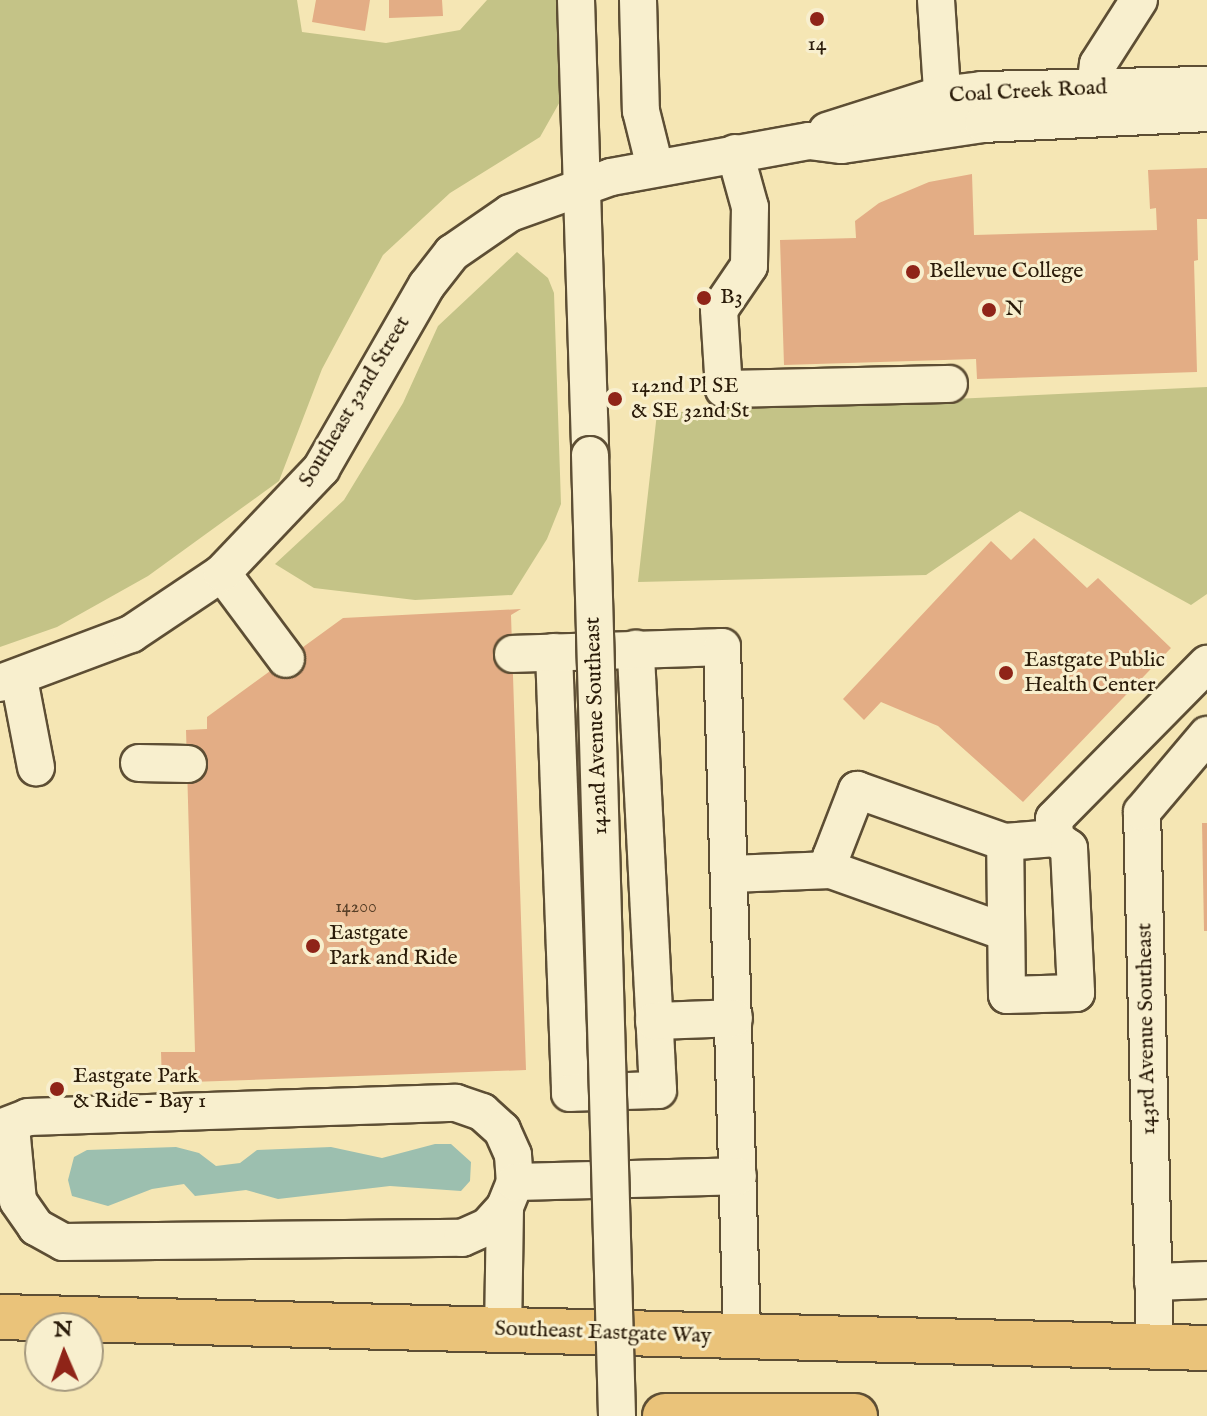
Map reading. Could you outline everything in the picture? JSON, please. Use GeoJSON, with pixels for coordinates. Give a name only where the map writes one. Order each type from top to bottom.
{"type":"FeatureCollection","features":[{"type":"Feature","properties":{"kind":"main road","name":"Southeast Eastgate Way"},"geometry":{"type":"LineString","coordinates":[[0,1317],[1207,1348]]}},
{"type":"Feature","properties":{"kind":"main road"},"geometry":{"type":"LineString","coordinates":[[665,1416],[855,1416]]}},
{"type":"Feature","properties":{"kind":"street","name":"142nd Avenue Southeast"},"geometry":{"type":"LineString","coordinates":[[576,0],[617,1416]]}},
{"type":"Feature","properties":{"kind":"street"},"geometry":{"type":"LineString","coordinates":[[638,0],[641,111],[655,167]]}},
{"type":"Feature","properties":{"kind":"street"},"geometry":{"type":"LineString","coordinates":[[936,0],[942,112]]}},
{"type":"Feature","properties":{"kind":"street"},"geometry":{"type":"LineString","coordinates":[[1095,88],[1098,64],[1135,2]]}},
{"type":"Feature","properties":{"kind":"street","name":"Coal Creek Road"},"geometry":{"type":"LineString","coordinates":[[580,186],[655,167],[809,141],[842,145],[942,112],[1095,88],[1207,85]]}},
{"type":"Feature","properties":{"kind":"street","name":"Coal Creek Road"},"geometry":{"type":"LineString","coordinates":[[942,112],[1207,113]]}},
{"type":"Feature","properties":{"kind":"street"},"geometry":{"type":"LineString","coordinates":[[735,153],[750,207],[749,266],[719,310],[724,389],[949,384]]}},
{"type":"Feature","properties":{"kind":"street","name":"Southeast 32nd Street"},"geometry":{"type":"LineString","coordinates":[[9,681],[131,634],[222,573],[321,469],[399,328],[452,253],[510,213],[580,186]]}},
{"type":"Feature","properties":{"kind":"street"},"geometry":{"type":"LineString","coordinates":[[222,573],[286,659]]}},
{"type":"Feature","properties":{"kind":"street"},"geometry":{"type":"LineString","coordinates":[[513,654],[722,647],[731,874],[742,1337]]}},
{"type":"Feature","properties":{"kind":"street"},"geometry":{"type":"LineString","coordinates":[[554,652],[570,1093],[658,1090],[636,649]]}},
{"type":"Feature","properties":{"kind":"street"},"geometry":{"type":"LineString","coordinates":[[1055,838],[1054,819],[1207,664]]}},
{"type":"Feature","properties":{"kind":"street"},"geometry":{"type":"LineString","coordinates":[[9,681],[29,712],[36,767]]}},
{"type":"Feature","properties":{"kind":"street","name":"143rd Avenue Southeast"},"geometry":{"type":"LineString","coordinates":[[1155,1346],[1142,812],[1195,761],[1207,735]]}},
{"type":"Feature","properties":{"kind":"street"},"geometry":{"type":"LineString","coordinates":[[139,763],[188,764]]}},
{"type":"Feature","properties":{"kind":"street"},"geometry":{"type":"LineString","coordinates":[[831,870],[831,857],[857,790],[1005,842],[1055,838],[1069,848],[1076,993],[1007,995],[1005,842]]}},
{"type":"Feature","properties":{"kind":"street"},"geometry":{"type":"LineString","coordinates":[[731,874],[831,870],[1005,932]]}},
{"type":"Feature","properties":{"kind":"street"},"geometry":{"type":"LineString","coordinates":[[654,1021],[734,1018]]}},
{"type":"Feature","properties":{"kind":"street"},"geometry":{"type":"LineString","coordinates":[[503,1329],[513,1155],[502,1130],[482,1112],[456,1103],[28,1117],[5,1128],[18,1201],[36,1227],[63,1242],[462,1238],[487,1227],[510,1194]]}},
{"type":"Feature","properties":{"kind":"street"},"geometry":{"type":"LineString","coordinates":[[510,1194],[738,1176]]}},
{"type":"Feature","properties":{"kind":"street"},"geometry":{"type":"LineString","coordinates":[[1153,1282],[1207,1280]]}},
{"type":"Feature","properties":{"kind":"shaded area"},"geometry":{"type":"Polygon","coordinates":[[[0,0],[297,0],[302,32],[386,43],[460,30],[487,0],[559,0],[562,98],[540,137],[450,193],[383,255],[322,369],[279,481],[148,576],[57,627],[0,647],[0,0]]]}},
{"type":"Feature","properties":{"kind":"shaded area"},"geometry":{"type":"Polygon","coordinates":[[[517,252],[548,278],[554,293],[561,504],[547,539],[512,595],[415,600],[314,588],[275,564],[344,500],[403,403],[438,326],[517,252]]]}},
{"type":"Feature","properties":{"kind":"shaded area"},"geometry":{"type":"Polygon","coordinates":[[[1207,387],[1207,594],[1191,605],[1020,511],[926,575],[638,582],[657,413],[1207,387]]]}},
{"type":"Feature","properties":{"kind":"shaded area"},"geometry":{"type":"Polygon","coordinates":[[[435,1144],[451,1144],[471,1162],[470,1181],[461,1191],[390,1186],[278,1199],[246,1190],[195,1196],[184,1184],[152,1189],[108,1206],[72,1196],[68,1180],[74,1157],[87,1150],[176,1147],[199,1153],[216,1166],[240,1163],[257,1150],[331,1147],[382,1158],[435,1144]]]}},
{"type":"Feature","properties":{"kind":"building"},"geometry":{"type":"Polygon","coordinates":[[[316,0],[370,0],[365,31],[312,22],[316,0]]]}},
{"type":"Feature","properties":{"kind":"building"},"geometry":{"type":"Polygon","coordinates":[[[389,0],[442,0],[443,16],[389,18],[389,0]]]}},
{"type":"Feature","properties":{"kind":"building","name":"N"},"geometry":{"type":"Polygon","coordinates":[[[1207,168],[1207,219],[1197,219],[1198,260],[1194,261],[1197,372],[977,379],[976,359],[784,365],[780,240],[856,238],[855,221],[879,203],[929,182],[972,174],[974,235],[1157,230],[1156,208],[1150,209],[1148,170],[1207,168]]]}},
{"type":"Feature","properties":{"kind":"building","name":"Eastgate Public Health Center"},"geometry":{"type":"Polygon","coordinates":[[[1034,538],[1087,588],[1098,578],[1171,648],[1023,802],[938,726],[881,702],[864,720],[843,699],[991,541],[1011,560],[1034,538]]]}},
{"type":"Feature","properties":{"kind":"building"},"geometry":{"type":"Polygon","coordinates":[[[521,609],[511,615],[526,1070],[162,1083],[161,1052],[195,1052],[186,730],[207,729],[207,717],[343,618],[521,609]]]}},
{"type":"Feature","properties":{"kind":"building"},"geometry":{"type":"Polygon","coordinates":[[[1202,823],[1207,823],[1207,931],[1204,931],[1202,823]]]}},
{"type":"Feature","properties":{"kind":"place","name":"14"},"geometry":{"type":"Point","coordinates":[817,19]}},
{"type":"Feature","properties":{"kind":"place","name":"Bellevue College"},"geometry":{"type":"Point","coordinates":[913,272]}},
{"type":"Feature","properties":{"kind":"place","name":"B3"},"geometry":{"type":"Point","coordinates":[704,298]}},
{"type":"Feature","properties":{"kind":"place","name":"N"},"geometry":{"type":"Point","coordinates":[989,310]}},
{"type":"Feature","properties":{"kind":"place","name":"142nd Pl SE & SE 32nd St"},"geometry":{"type":"Point","coordinates":[615,399]}},
{"type":"Feature","properties":{"kind":"place","name":"Eastgate Public Health Center"},"geometry":{"type":"Point","coordinates":[1006,673]}},
{"type":"Feature","properties":{"kind":"place","name":"Eastgate Park and Ride"},"geometry":{"type":"Point","coordinates":[313,946]}},
{"type":"Feature","properties":{"kind":"place","name":"Eastgate Park & Ride - Bay 1"},"geometry":{"type":"Point","coordinates":[57,1089]}}]}
